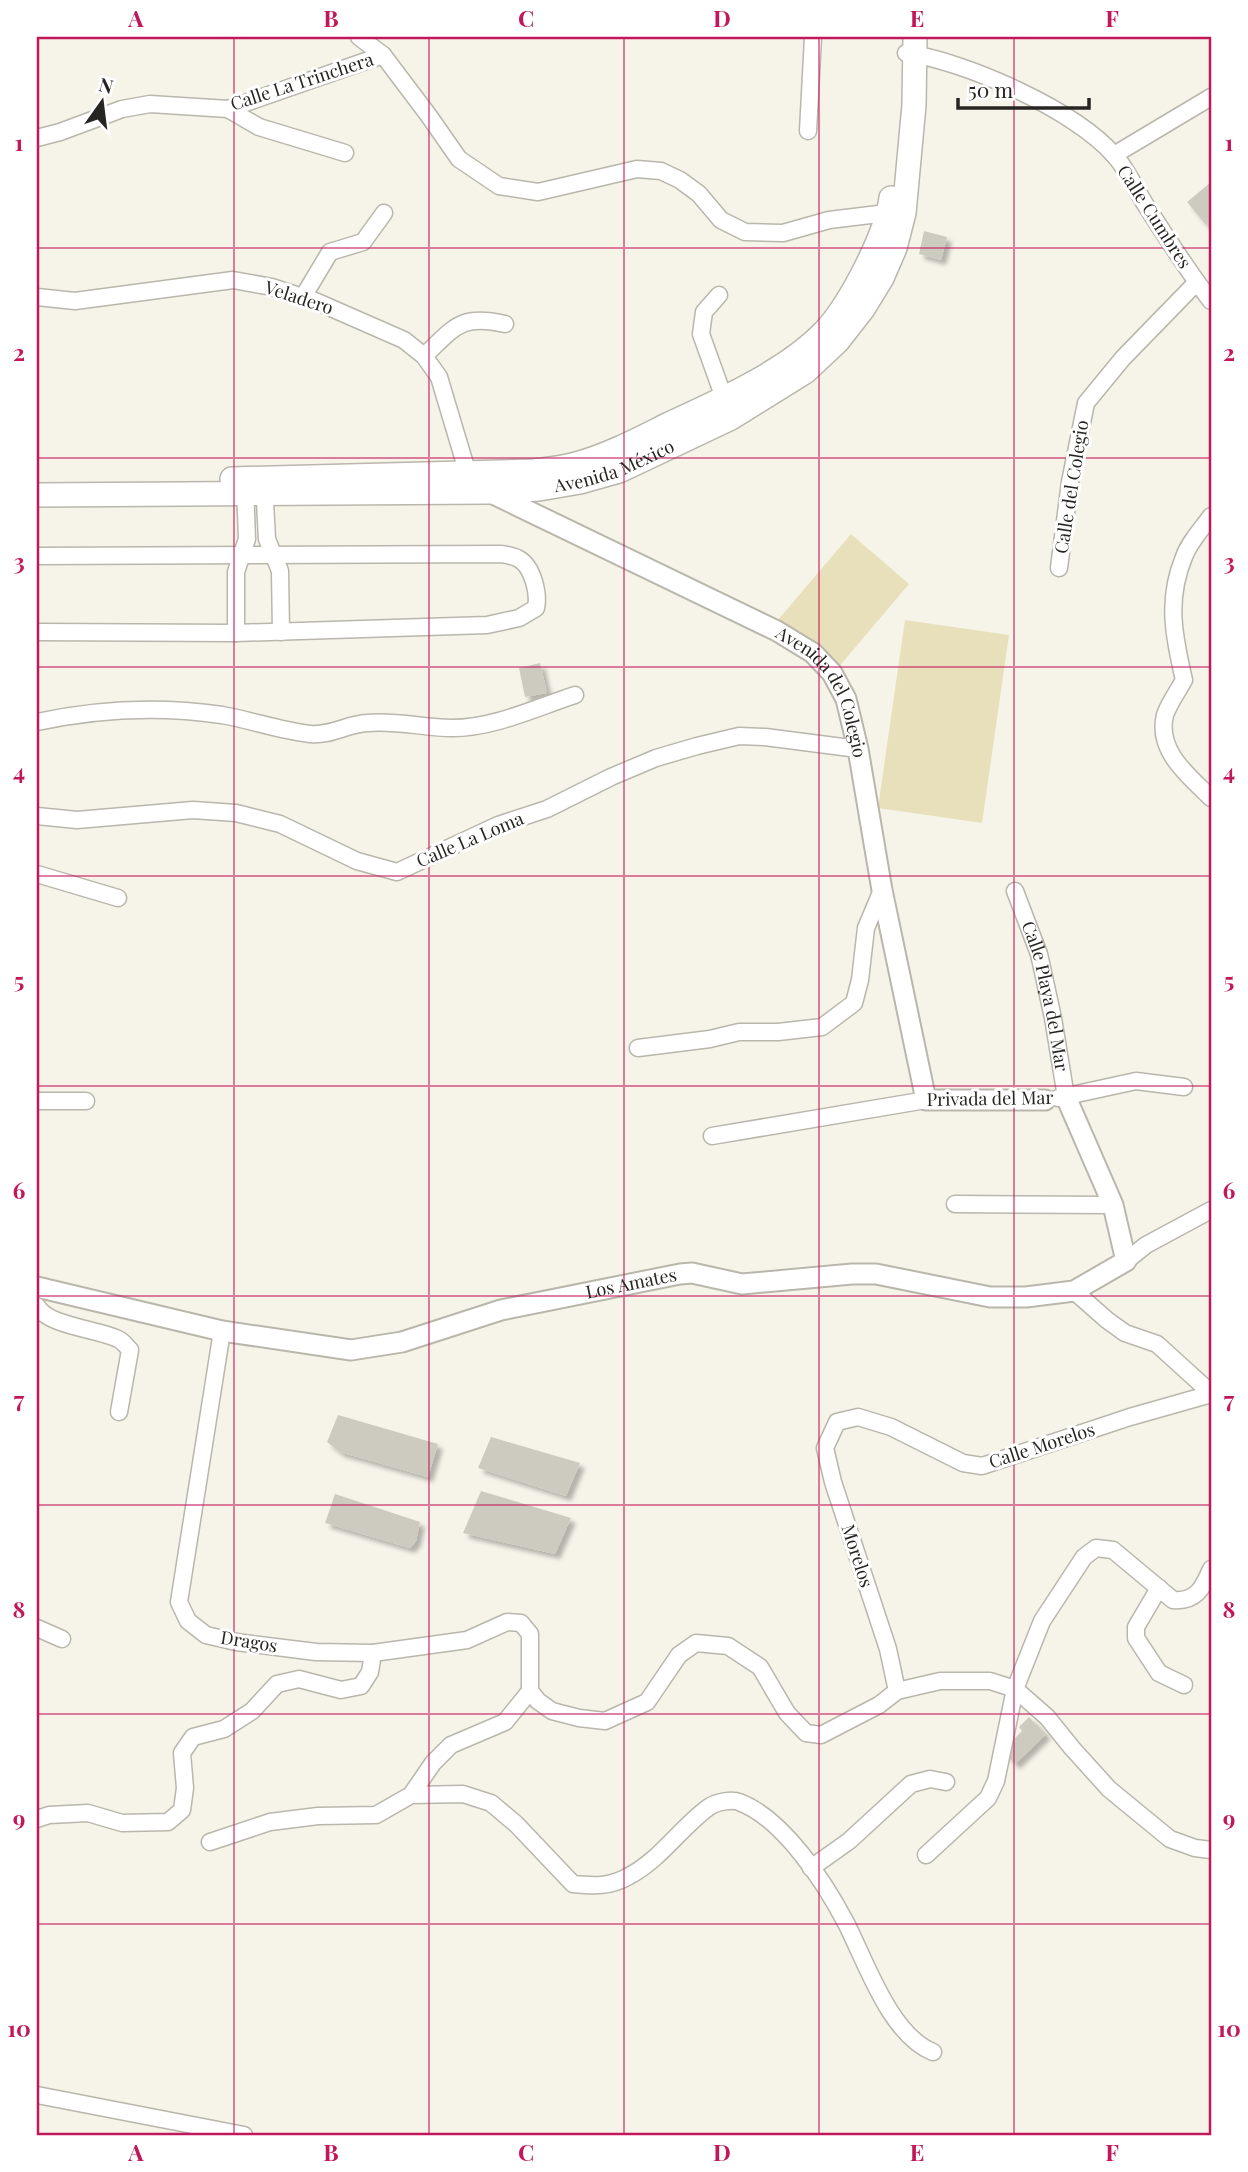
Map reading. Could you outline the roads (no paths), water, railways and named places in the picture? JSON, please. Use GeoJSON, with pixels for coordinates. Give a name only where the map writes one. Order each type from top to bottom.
{"type":"FeatureCollection","features":[{"type":"Feature","properties":{"kind":"main road","name":"Avenida México"},"geometry":{"type":"LineString","coordinates":[[37,481],[488,492],[539,489],[580,482],[619,471],[731,418],[806,372],[838,341],[863,309],[882,278],[895,248],[896,157],[911,45]]}},
{"type":"Feature","properties":{"kind":"main road","name":"Avenida México"},"geometry":{"type":"LineString","coordinates":[[37,495],[534,471],[574,465],[610,453],[724,398],[791,359],[825,331],[897,213]]}},
{"type":"Feature","properties":{"kind":"street"},"geometry":{"type":"LineString","coordinates":[[359,37],[383,55]]}},
{"type":"Feature","properties":{"kind":"street"},"geometry":{"type":"LineString","coordinates":[[807,131],[813,37]]}},
{"type":"Feature","properties":{"kind":"street","name":"Calle Cumbres"},"geometry":{"type":"LineString","coordinates":[[911,45],[1013,88],[1073,120],[1114,155],[1211,301]]}},
{"type":"Feature","properties":{"kind":"street","name":"Calle La Trinchera"},"geometry":{"type":"LineString","coordinates":[[37,138],[122,109],[150,104],[228,109],[383,55],[458,159],[499,186],[538,192],[637,169],[661,171],[680,180],[699,194],[721,220],[745,232],[783,233],[829,220],[897,213]]}},
{"type":"Feature","properties":{"kind":"street"},"geometry":{"type":"LineString","coordinates":[[1114,155],[1211,97]]}},
{"type":"Feature","properties":{"kind":"street"},"geometry":{"type":"LineString","coordinates":[[228,109],[259,127],[345,153]]}},
{"type":"Feature","properties":{"kind":"street"},"geometry":{"type":"LineString","coordinates":[[303,297],[330,252],[363,243],[384,213]]}},
{"type":"Feature","properties":{"kind":"street","name":"Veladero"},"geometry":{"type":"LineString","coordinates":[[37,297],[75,301],[233,280],[272,287],[303,297],[404,340],[424,356],[439,377],[468,474]]}},
{"type":"Feature","properties":{"kind":"street","name":"Calle del Colegio"},"geometry":{"type":"LineString","coordinates":[[1059,568],[1070,482],[1086,403],[1123,358],[1197,282]]}},
{"type":"Feature","properties":{"kind":"street"},"geometry":{"type":"LineString","coordinates":[[719,295],[704,312],[701,334],[724,398]]}},
{"type":"Feature","properties":{"kind":"street"},"geometry":{"type":"LineString","coordinates":[[424,356],[454,328],[468,320],[482,319],[505,324]]}},
{"type":"Feature","properties":{"kind":"street","name":"Avenida del Colegio"},"geometry":{"type":"LineString","coordinates":[[468,474],[488,492],[778,631],[813,653],[832,673],[846,699],[858,749],[882,890],[926,1100]]}},
{"type":"Feature","properties":{"kind":"street"},"geometry":{"type":"LineString","coordinates":[[255,486],[267,539],[279,571],[281,632]]}},
{"type":"Feature","properties":{"kind":"street"},"geometry":{"type":"LineString","coordinates":[[236,633],[236,572],[247,539],[255,486]]}},
{"type":"Feature","properties":{"kind":"street"},"geometry":{"type":"LineString","coordinates":[[1211,516],[1184,554],[1172,592],[1174,634],[1184,680],[1164,722],[1166,744],[1178,765],[1211,798]]}},
{"type":"Feature","properties":{"kind":"street"},"geometry":{"type":"LineString","coordinates":[[37,556],[501,554],[520,559],[527,567],[539,597],[536,608],[519,618],[487,625],[236,633],[37,632]]}},
{"type":"Feature","properties":{"kind":"street"},"geometry":{"type":"LineString","coordinates":[[37,722],[123,710],[173,710],[222,715],[312,734],[334,733],[365,723],[450,728],[480,726],[575,695]]}},
{"type":"Feature","properties":{"kind":"street","name":"Calle La Loma"},"geometry":{"type":"LineString","coordinates":[[37,816],[77,820],[193,810],[236,813],[280,824],[357,861],[397,872],[498,825],[547,809],[611,776],[697,746],[739,736],[858,749]]}},
{"type":"Feature","properties":{"kind":"street"},"geometry":{"type":"LineString","coordinates":[[37,874],[118,898]]}},
{"type":"Feature","properties":{"kind":"street"},"geometry":{"type":"LineString","coordinates":[[638,1048],[710,1039],[739,1032],[778,1032],[822,1027],[854,1003],[860,981],[866,928],[882,890]]}},
{"type":"Feature","properties":{"kind":"street","name":"Calle Playa del Mar"},"geometry":{"type":"LineString","coordinates":[[1015,891],[1040,954],[1054,1018],[1066,1097],[1113,1205],[1126,1261]]}},
{"type":"Feature","properties":{"kind":"street","name":"Privada del Mar"},"geometry":{"type":"LineString","coordinates":[[712,1136],[926,1100],[1045,1100],[1136,1081],[1184,1087]]}},
{"type":"Feature","properties":{"kind":"street"},"geometry":{"type":"LineString","coordinates":[[37,1101],[86,1101]]}},
{"type":"Feature","properties":{"kind":"street"},"geometry":{"type":"LineString","coordinates":[[955,1204],[1113,1205]]}},
{"type":"Feature","properties":{"kind":"street","name":"Los Amates"},"geometry":{"type":"LineString","coordinates":[[37,1287],[222,1331],[351,1350],[402,1342],[501,1310],[692,1273],[742,1284],[876,1274],[990,1297],[1026,1297],[1074,1291],[1126,1261],[1146,1245],[1211,1210]]}},
{"type":"Feature","properties":{"kind":"street"},"geometry":{"type":"LineString","coordinates":[[1074,1291],[1125,1333],[1157,1344],[1211,1393]]}},
{"type":"Feature","properties":{"kind":"street"},"geometry":{"type":"LineString","coordinates":[[37,1306],[38,1310],[53,1319],[121,1340],[130,1350],[119,1412]]}},
{"type":"Feature","properties":{"kind":"street","name":"Dragos"},"geometry":{"type":"LineString","coordinates":[[222,1331],[179,1602],[188,1621],[206,1635],[236,1642],[316,1652],[373,1653],[467,1640],[507,1622],[521,1623],[530,1634],[530,1691]]}},
{"type":"Feature","properties":{"kind":"street","name":"Calle Morelos"},"geometry":{"type":"LineString","coordinates":[[837,1422],[858,1417],[891,1427],[963,1463],[982,1466],[1211,1393]]}},
{"type":"Feature","properties":{"kind":"street","name":"Morelos"},"geometry":{"type":"LineString","coordinates":[[837,1422],[825,1448],[833,1482],[888,1649],[897,1691]]}},
{"type":"Feature","properties":{"kind":"street"},"geometry":{"type":"LineString","coordinates":[[926,1855],[988,1798],[996,1781],[1016,1689],[1042,1620],[1084,1557],[1096,1548],[1113,1550],[1173,1600],[1184,1601],[1194,1597],[1203,1589],[1211,1569]]}},
{"type":"Feature","properties":{"kind":"street"},"geometry":{"type":"LineString","coordinates":[[1159,1588],[1136,1627],[1136,1638],[1159,1673],[1184,1685]]}},
{"type":"Feature","properties":{"kind":"street"},"geometry":{"type":"LineString","coordinates":[[37,1628],[62,1639]]}},
{"type":"Feature","properties":{"kind":"street"},"geometry":{"type":"LineString","coordinates":[[210,1842],[270,1822],[318,1816],[376,1815],[411,1795],[433,1763],[451,1745],[505,1722],[530,1691],[552,1711],[605,1721],[647,1702],[679,1655],[696,1643],[728,1646],[760,1667],[787,1713],[806,1733],[821,1735],[878,1705],[897,1691],[940,1681],[990,1681],[1016,1689],[1048,1717],[1109,1789],[1170,1839],[1195,1848],[1211,1850]]}},
{"type":"Feature","properties":{"kind":"street"},"geometry":{"type":"LineString","coordinates":[[37,1819],[49,1815],[88,1813],[122,1823],[168,1822],[182,1810],[185,1788],[182,1753],[193,1737],[224,1730],[252,1710],[277,1684],[299,1679],[341,1690],[361,1686],[370,1672],[373,1653]]}},
{"type":"Feature","properties":{"kind":"street"},"geometry":{"type":"LineString","coordinates":[[811,1868],[849,1841],[911,1783],[930,1779],[946,1782]]}},
{"type":"Feature","properties":{"kind":"street"},"geometry":{"type":"LineString","coordinates":[[411,1795],[463,1794],[491,1803],[516,1824],[573,1884],[600,1887],[630,1876],[711,1805],[735,1800],[757,1809],[782,1832],[811,1868],[845,1922],[890,2012],[922,2047],[933,2052]]}},
{"type":"Feature","properties":{"kind":"street"},"geometry":{"type":"LineString","coordinates":[[37,2095],[244,2135]]}}]}
